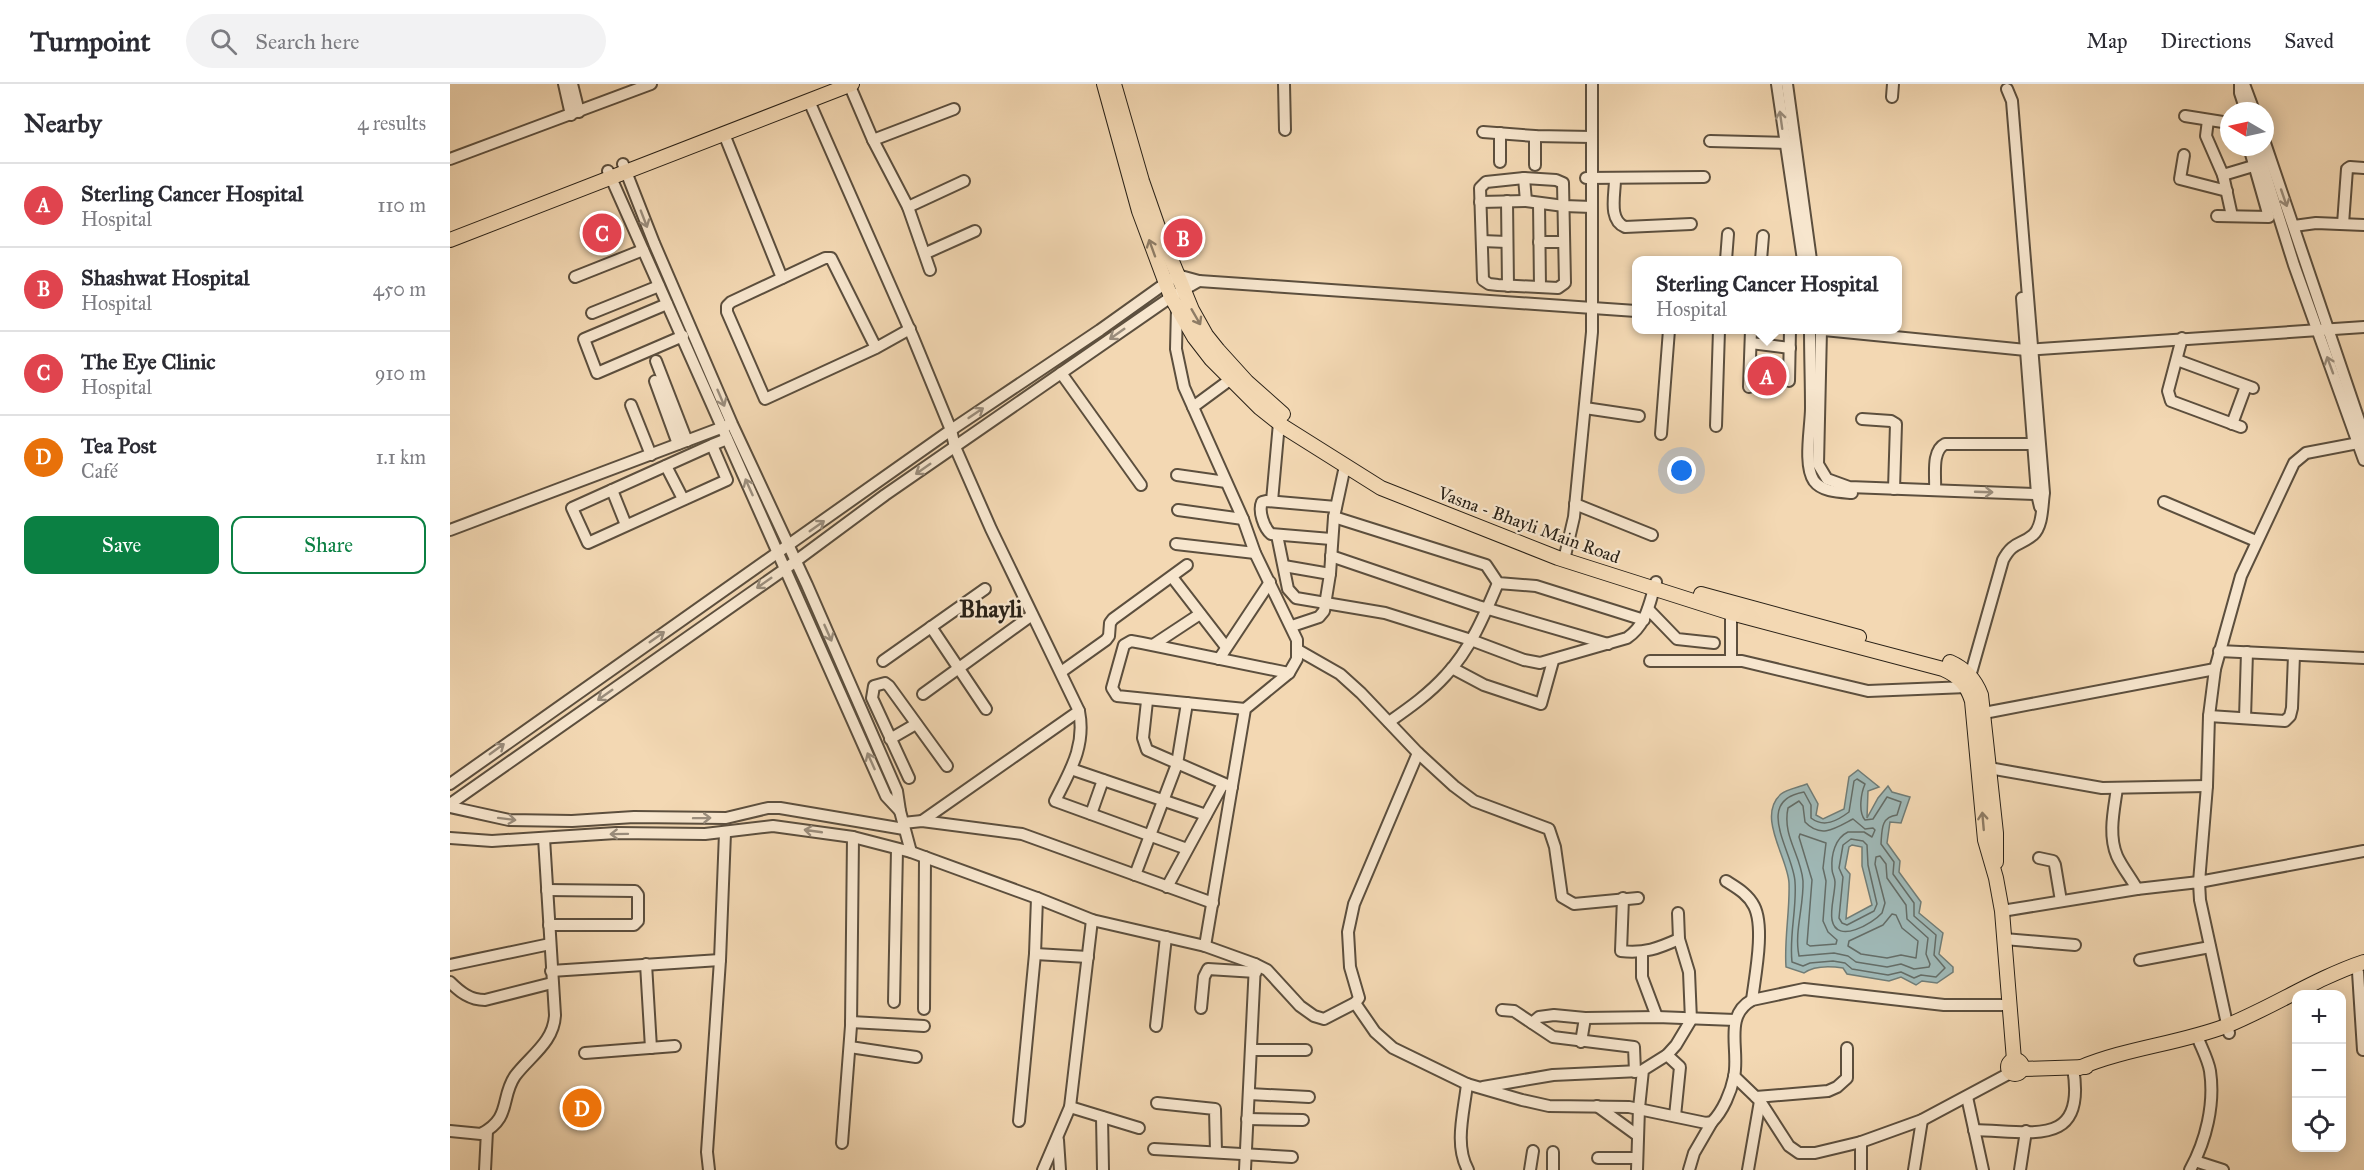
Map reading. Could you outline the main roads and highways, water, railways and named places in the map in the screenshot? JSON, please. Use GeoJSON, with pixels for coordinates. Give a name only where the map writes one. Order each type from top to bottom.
{"type":"FeatureCollection","features":[{"type":"Feature","properties":{"kind":"main road"},"geometry":{"type":"LineString","coordinates":[[450,240],[831,84]]}},
{"type":"Feature","properties":{"kind":"main road"},"geometry":{"type":"LineString","coordinates":[[624,168],[724,134],[850,84]]}},
{"type":"Feature","properties":{"kind":"main road","name":"Vasna - Bhayli Main Road"},"geometry":{"type":"LineString","coordinates":[[1104,84],[1139,211],[1171,279]]}},
{"type":"Feature","properties":{"kind":"main road","name":"Vasna - Bhayli Main Road"},"geometry":{"type":"LineString","coordinates":[[1114,84],[1177,298],[1194,337],[1231,379],[1280,423],[1381,488],[1562,555],[1731,613],[1943,669],[1969,682]]}},
{"type":"Feature","properties":{"kind":"main road"},"geometry":{"type":"LineString","coordinates":[[450,232],[609,174]]}},
{"type":"Feature","properties":{"kind":"main road","name":"Vasna - Bhayli Main Road"},"geometry":{"type":"LineString","coordinates":[[1177,298],[1247,382],[1291,420],[1385,480],[1562,555]]}},
{"type":"Feature","properties":{"kind":"main road","name":"Vasna - Bhayli Main Road"},"geometry":{"type":"LineString","coordinates":[[1655,586],[1945,661],[1960,667],[1969,682]]}},
{"type":"Feature","properties":{"kind":"main road"},"geometry":{"type":"LineString","coordinates":[[1969,682],[1981,695],[1984,713],[1996,833],[1996,878]]}},
{"type":"Feature","properties":{"kind":"main road"},"geometry":{"type":"LineString","coordinates":[[1969,682],[1985,840],[1996,878],[2002,911],[2008,1005],[2016,1068],[2076,1068],[2111,1065],[2228,1029],[2292,1004]]}},
{"type":"Feature","properties":{"kind":"main road"},"geometry":{"type":"LineString","coordinates":[[2228,1029],[2362,967]]}},
{"type":"Feature","properties":{"kind":"main road"},"geometry":{"type":"LineString","coordinates":[[2320,990],[2362,967]]}},
{"type":"Feature","properties":{"kind":"water"},"geometry":{"type":"Polygon","coordinates":[[[1858,770],[1879,787],[1868,791],[1867,818],[1888,786],[1892,792],[1910,797],[1901,823],[1890,822],[1887,843],[1900,861],[1899,872],[1921,902],[1919,913],[1943,933],[1939,954],[1953,967],[1953,972],[1937,983],[1922,981],[1916,985],[1901,977],[1889,981],[1847,974],[1843,968],[1838,967],[1818,967],[1804,973],[1786,967],[1789,883],[1772,825],[1774,803],[1784,792],[1807,784],[1818,804],[1816,815],[1823,819],[1844,809],[1849,777],[1858,770]],[[1852,845],[1849,847],[1845,868],[1850,874],[1846,919],[1872,905],[1862,866],[1862,847],[1852,845]]]}},
{"type":"Feature","properties":{"kind":"place","name":"The Eye Clinic"},"geometry":{"type":"Point","coordinates":[602,233]}},
{"type":"Feature","properties":{"kind":"place","name":"Shashwat Hospital"},"geometry":{"type":"Point","coordinates":[1183,238]}},
{"type":"Feature","properties":{"kind":"place","name":"Sterling Cancer Hospital"},"geometry":{"type":"Point","coordinates":[1767,376]}},
{"type":"Feature","properties":{"kind":"place","name":"Tea Post"},"geometry":{"type":"Point","coordinates":[582,1108]}},
{"type":"Feature","properties":{"kind":"district","name":"Bhayli"},"geometry":{"type":"Point","coordinates":[991,609]}}]}
